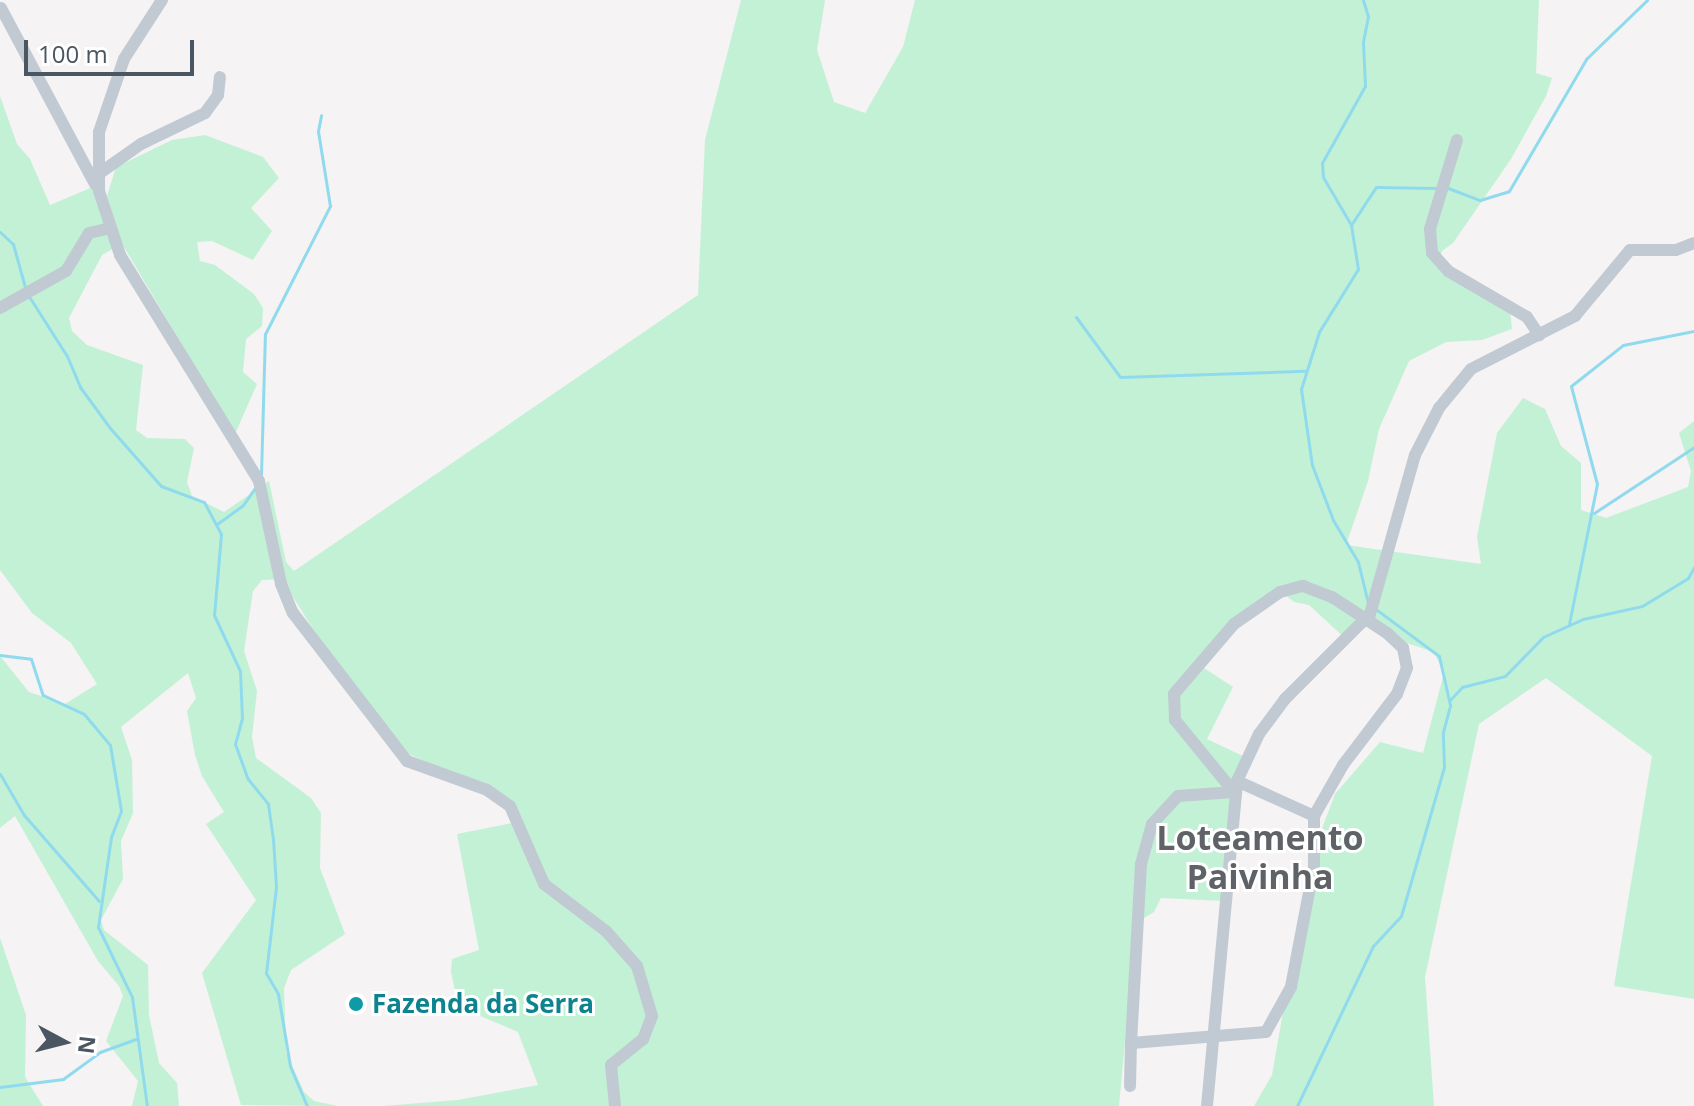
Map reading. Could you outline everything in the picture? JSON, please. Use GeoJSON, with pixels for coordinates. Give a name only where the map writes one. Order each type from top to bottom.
{"type":"FeatureCollection","features":[{"type":"Feature","properties":{"kind":"street"},"geometry":{"type":"LineString","coordinates":[[162,0],[110,93],[99,132],[99,191],[120,255],[259,481],[281,584],[293,613],[407,761],[487,790],[510,806],[544,884],[606,931],[637,966],[652,1016],[643,1039],[611,1065],[615,1106]]}},
{"type":"Feature","properties":{"kind":"street"},"geometry":{"type":"LineString","coordinates":[[1,8],[99,191]]}},
{"type":"Feature","properties":{"kind":"street"},"geometry":{"type":"LineString","coordinates":[[97,175],[141,144],[205,113],[218,95],[220,77]]}},
{"type":"Feature","properties":{"kind":"street"},"geometry":{"type":"LineString","coordinates":[[1457,140],[1430,229],[1432,253],[1458,278],[1527,317],[1539,335]]}},
{"type":"Feature","properties":{"kind":"street"},"geometry":{"type":"LineString","coordinates":[[0,308],[66,271],[89,233],[110,228]]}},
{"type":"Feature","properties":{"kind":"street"},"geometry":{"type":"LineString","coordinates":[[1207,1106],[1236,786],[1259,734],[1285,699],[1365,620],[1378,593],[1415,455],[1439,408],[1471,369],[1575,316],[1630,250],[1676,250],[1694,243]]}},
{"type":"Feature","properties":{"kind":"street"},"geometry":{"type":"LineString","coordinates":[[1131,1043],[1266,1032],[1284,1007],[1296,973],[1314,866],[1314,816],[1336,775],[1397,694],[1407,668],[1396,641],[1313,588],[1291,587],[1234,624],[1181,679],[1174,694],[1175,720],[1236,786],[1314,816]]}},
{"type":"Feature","properties":{"kind":"street"},"geometry":{"type":"LineString","coordinates":[[1130,1086],[1141,864],[1152,824],[1178,796],[1236,786]]}},
{"type":"Feature","properties":{"kind":"green space"},"geometry":{"type":"Polygon","coordinates":[[[741,0],[825,0],[817,50],[834,102],[865,113],[903,47],[915,0],[1539,0],[1536,73],[1552,78],[1546,96],[1511,159],[1453,243],[1442,251],[1439,263],[1510,310],[1512,329],[1482,340],[1446,342],[1409,361],[1379,429],[1368,481],[1346,545],[1481,564],[1477,537],[1497,433],[1523,398],[1545,409],[1561,446],[1581,463],[1581,510],[1606,518],[1688,487],[1691,471],[1679,433],[1694,421],[1694,999],[1614,986],[1652,756],[1546,678],[1479,724],[1425,977],[1434,1106],[1254,1106],[1272,1075],[1309,863],[1335,794],[1380,742],[1423,753],[1444,673],[1434,652],[1394,639],[1371,624],[1347,640],[1309,605],[1294,602],[1278,589],[1240,621],[1204,668],[1233,687],[1207,739],[1247,758],[1225,901],[1161,898],[1154,912],[1136,923],[1119,1106],[383,1106],[458,1100],[538,1085],[518,1032],[478,1015],[456,996],[451,972],[452,959],[479,950],[457,834],[517,822],[509,800],[409,754],[332,660],[282,579],[262,580],[253,591],[244,651],[257,691],[252,737],[256,758],[311,798],[321,813],[320,868],[345,934],[291,970],[284,988],[286,1052],[304,1092],[314,1101],[338,1106],[241,1105],[202,973],[256,900],[206,824],[224,812],[202,776],[195,755],[187,711],[196,698],[188,673],[121,727],[132,760],[133,813],[121,841],[123,879],[101,920],[104,930],[148,965],[149,1015],[159,1063],[177,1083],[179,1106],[132,1106],[138,1081],[106,1041],[123,996],[119,986],[98,961],[15,816],[0,828],[0,656],[29,692],[65,704],[97,684],[71,643],[32,613],[0,570],[0,96],[17,144],[30,159],[50,205],[93,187],[116,247],[102,255],[69,318],[72,331],[87,345],[143,365],[136,430],[147,438],[185,439],[194,448],[187,482],[192,496],[224,512],[269,481],[286,562],[294,571],[698,295],[705,140],[741,0]]]}},
{"type":"Feature","properties":{"kind":"green space"},"geometry":{"type":"Polygon","coordinates":[[[205,135],[263,157],[279,178],[251,208],[272,231],[253,260],[212,241],[197,242],[200,261],[215,265],[254,294],[263,308],[262,326],[246,339],[243,372],[257,384],[235,434],[121,242],[107,196],[116,167],[172,140],[205,135]]]}},
{"type":"Feature","properties":{"kind":"green space"},"geometry":{"type":"Polygon","coordinates":[[[0,938],[26,1015],[25,1077],[43,1106],[0,1106],[0,938]]]}},
{"type":"Feature","properties":{"kind":"waterway"},"geometry":{"type":"LineString","coordinates":[[1363,0],[1368,16],[1363,42],[1365,86],[1322,163],[1323,177],[1351,225],[1358,269],[1319,332],[1301,389],[1312,465],[1333,520],[1358,562],[1368,603]]}},
{"type":"Feature","properties":{"kind":"waterway"},"geometry":{"type":"LineString","coordinates":[[1448,188],[1480,200],[1509,191],[1586,59],[1647,0]]}},
{"type":"Feature","properties":{"kind":"waterway"},"geometry":{"type":"LineString","coordinates":[[261,475],[265,334],[330,206],[318,131],[321,115]]}},
{"type":"Feature","properties":{"kind":"waterway"},"geometry":{"type":"LineString","coordinates":[[1351,225],[1376,187],[1437,188]]}},
{"type":"Feature","properties":{"kind":"waterway"},"geometry":{"type":"LineString","coordinates":[[0,232],[13,244],[26,291]]}},
{"type":"Feature","properties":{"kind":"waterway"},"geometry":{"type":"LineString","coordinates":[[30,298],[67,356],[80,387],[110,428],[161,486],[204,502],[221,534],[214,615],[240,671],[242,718],[235,744],[248,779],[268,804],[273,839],[276,887],[266,973],[278,994],[290,1066],[307,1106]]}},
{"type":"Feature","properties":{"kind":"waterway"},"geometry":{"type":"LineString","coordinates":[[1076,317],[1120,377],[1305,371]]}},
{"type":"Feature","properties":{"kind":"waterway"},"geometry":{"type":"LineString","coordinates":[[1569,624],[1597,484],[1571,386],[1623,345],[1694,331]]}},
{"type":"Feature","properties":{"kind":"waterway"},"geometry":{"type":"LineString","coordinates":[[1594,513],[1694,447]]}},
{"type":"Feature","properties":{"kind":"waterway"},"geometry":{"type":"LineString","coordinates":[[217,524],[243,505],[257,485]]}},
{"type":"Feature","properties":{"kind":"waterway"},"geometry":{"type":"LineString","coordinates":[[1450,700],[1462,687],[1505,676],[1543,637],[1583,619],[1642,606],[1688,578],[1694,567]]}},
{"type":"Feature","properties":{"kind":"waterway"},"geometry":{"type":"LineString","coordinates":[[1297,1106],[1373,946],[1401,916],[1444,767],[1443,732],[1450,705],[1439,656],[1377,610]]}},
{"type":"Feature","properties":{"kind":"waterway"},"geometry":{"type":"LineString","coordinates":[[0,655],[31,659],[43,695],[84,714],[110,745],[121,811],[111,837],[98,927],[132,997],[147,1106]]}},
{"type":"Feature","properties":{"kind":"waterway"},"geometry":{"type":"LineString","coordinates":[[0,774],[24,815],[99,901]]}},
{"type":"Feature","properties":{"kind":"waterway"},"geometry":{"type":"LineString","coordinates":[[0,1087],[63,1079],[100,1052],[136,1039]]}},
{"type":"Feature","properties":{"kind":"place","name":"Fazenda da Serra"},"geometry":{"type":"Point","coordinates":[356,1004]}},
{"type":"Feature","properties":{"kind":"district","name":"Loteamento Paivinha"},"geometry":{"type":"Point","coordinates":[1260,856]}}]}
